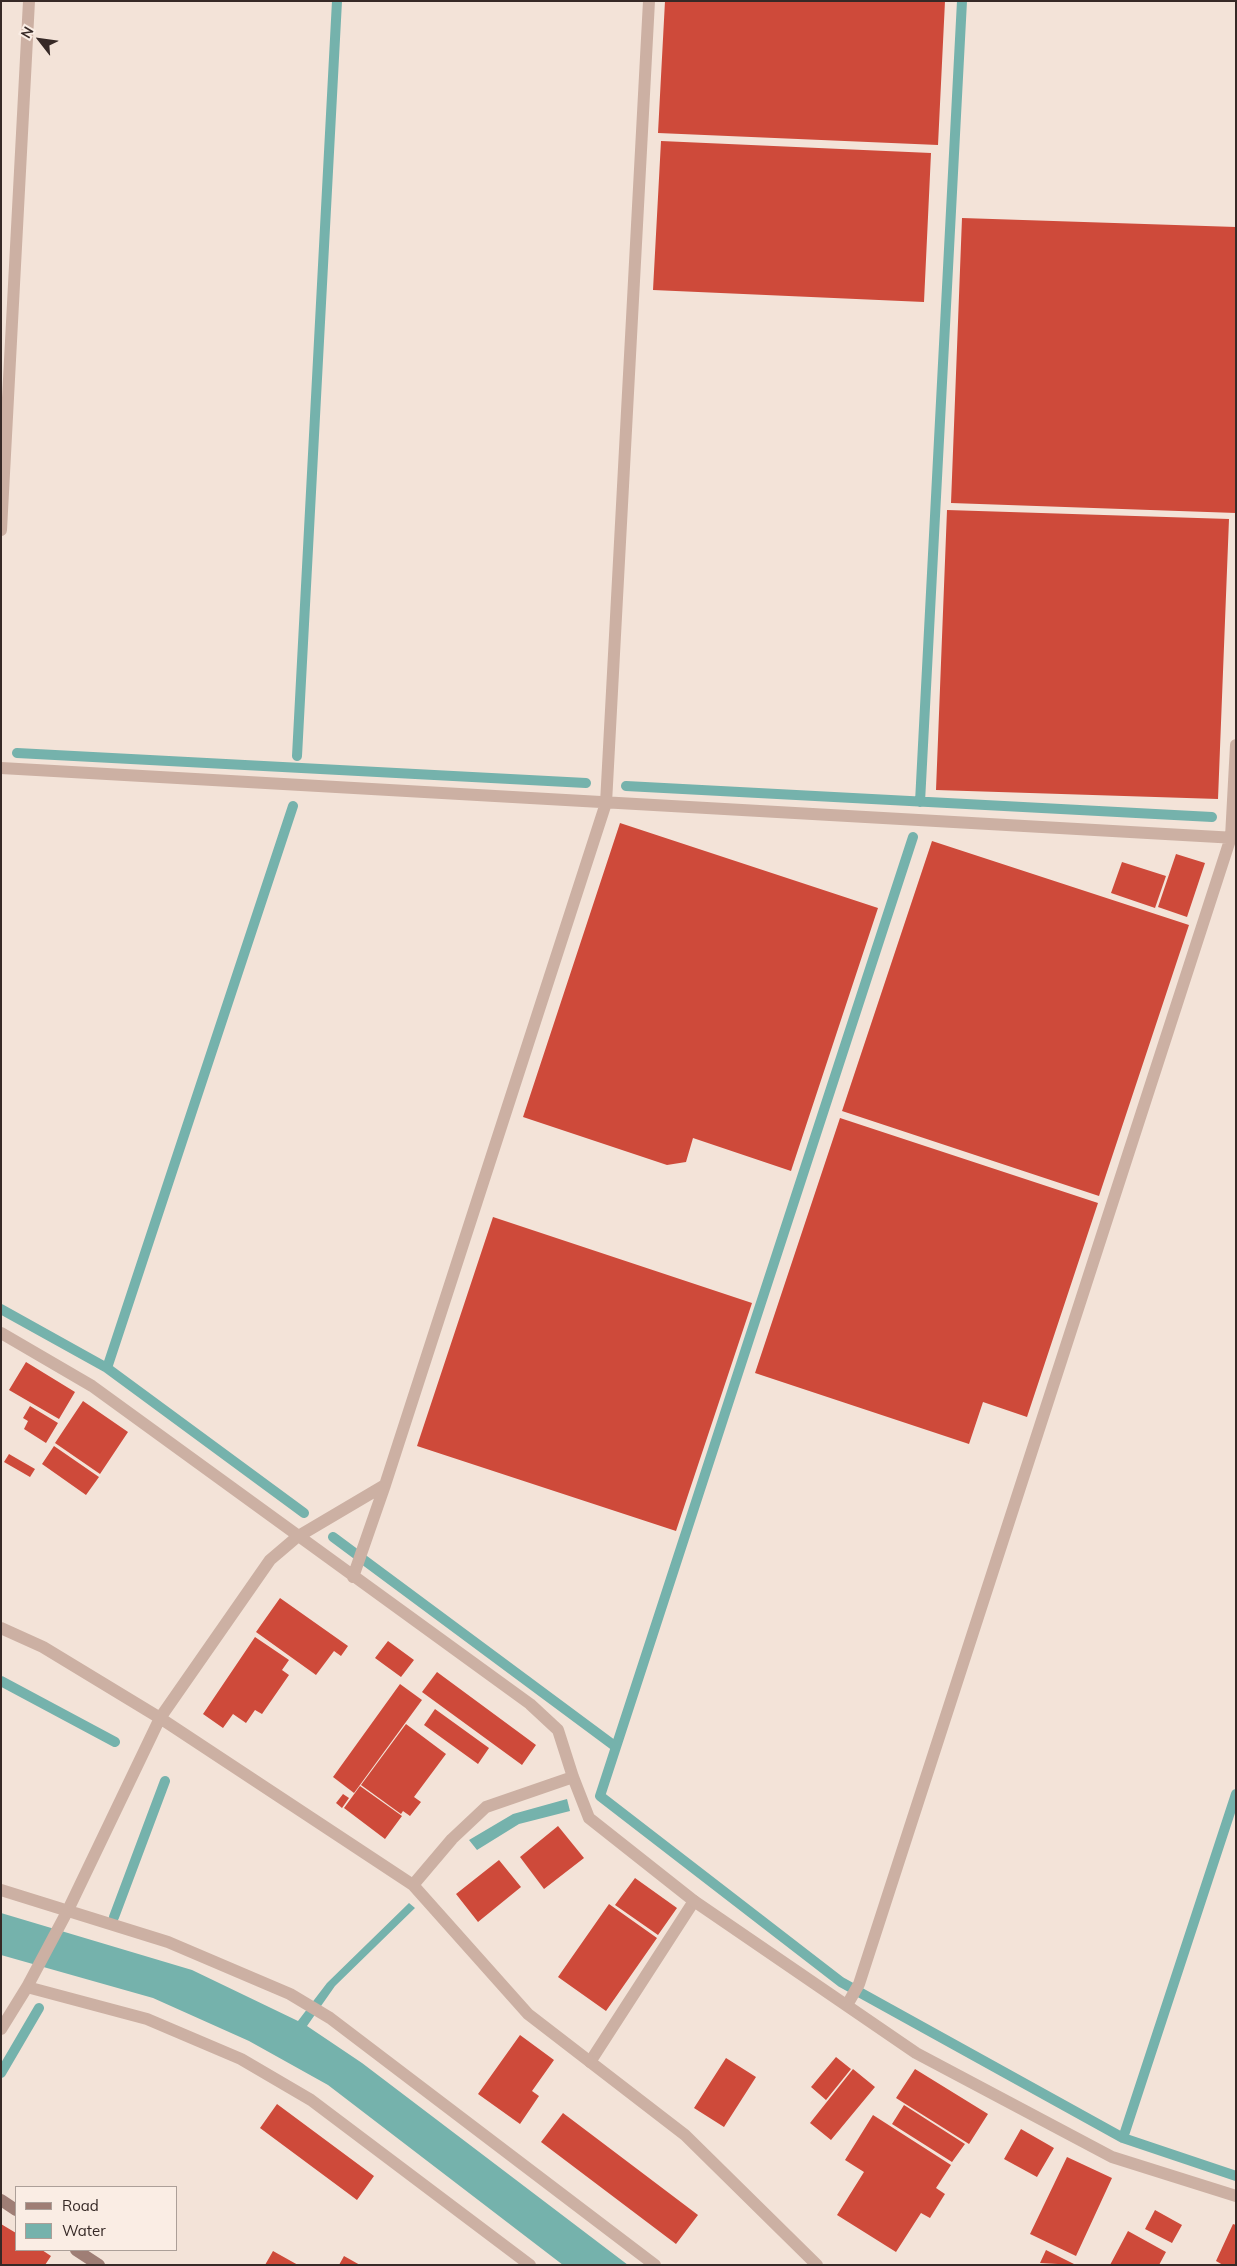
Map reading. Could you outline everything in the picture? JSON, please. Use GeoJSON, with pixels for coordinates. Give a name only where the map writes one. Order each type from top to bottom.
{"type":"FeatureCollection","features":[{"type":"Feature","properties":{"kind":"main road"},"geometry":{"type":"LineString","coordinates":[[1,2200],[15,2209]]}},
{"type":"Feature","properties":{"kind":"main road"},"geometry":{"type":"LineString","coordinates":[[78,2251],[99,2265]]}},
{"type":"Feature","properties":{"kind":"street"},"geometry":{"type":"LineString","coordinates":[[1,530],[28,1]]}},
{"type":"Feature","properties":{"kind":"street"},"geometry":{"type":"LineString","coordinates":[[355,1572],[606,803],[648,1]]}},
{"type":"Feature","properties":{"kind":"street"},"geometry":{"type":"LineString","coordinates":[[850,2001],[858,1984],[1233,838],[1236,745]]}},
{"type":"Feature","properties":{"kind":"street"},"geometry":{"type":"LineString","coordinates":[[1,768],[1233,838]]}},
{"type":"Feature","properties":{"kind":"street"},"geometry":{"type":"LineString","coordinates":[[1,1333],[92,1386],[297,1537],[355,1572],[530,1704],[558,1730],[589,1818],[694,1901],[850,2001],[916,2053],[1112,2158],[1236,2196]]}},
{"type":"Feature","properties":{"kind":"street"},"geometry":{"type":"LineString","coordinates":[[1,2029],[30,1982],[65,1915],[160,1718],[270,1560],[297,1537],[384,1485]]}},
{"type":"Feature","properties":{"kind":"street"},"geometry":{"type":"LineString","coordinates":[[1,1628],[43,1647],[160,1718],[413,1885],[528,2014],[685,2135],[817,2265]]}},
{"type":"Feature","properties":{"kind":"street"},"geometry":{"type":"LineString","coordinates":[[413,1885],[452,1840],[486,1808],[573,1777]]}},
{"type":"Feature","properties":{"kind":"street"},"geometry":{"type":"LineString","coordinates":[[1,1890],[65,1915],[168,1942],[290,1994],[320,2012],[655,2265]]}},
{"type":"Feature","properties":{"kind":"street"},"geometry":{"type":"LineString","coordinates":[[590,2062],[694,1901]]}},
{"type":"Feature","properties":{"kind":"street"},"geometry":{"type":"LineString","coordinates":[[30,1982],[147,2019],[241,2059],[311,2100],[530,2265]]}},
{"type":"Feature","properties":{"kind":"water"},"geometry":{"type":"Polygon","coordinates":[[[567,1799],[570,1811],[519,1824],[477,1850],[469,1840],[513,1814],[567,1799]]]}},
{"type":"Feature","properties":{"kind":"water"},"geometry":{"type":"Polygon","coordinates":[[[409,1903],[415,1908],[335,1986],[307,2026],[362,2063],[628,2265],[563,2265],[328,2085],[249,2041],[153,1998],[1,1955],[1,1913],[192,1970],[298,2021],[327,1983],[409,1903]]]}},
{"type":"Feature","properties":{"kind":"building"},"geometry":{"type":"Polygon","coordinates":[[[665,1],[945,1],[938,145],[658,133],[665,1]]]}},
{"type":"Feature","properties":{"kind":"building"},"geometry":{"type":"Polygon","coordinates":[[[661,141],[931,153],[924,302],[653,290],[661,141]]]}},
{"type":"Feature","properties":{"kind":"building"},"geometry":{"type":"Polygon","coordinates":[[[962,218],[1236,227],[1236,513],[951,503],[962,218]]]}},
{"type":"Feature","properties":{"kind":"building"},"geometry":{"type":"Polygon","coordinates":[[[947,510],[1229,519],[1218,799],[936,790],[947,510]]]}},
{"type":"Feature","properties":{"kind":"building"},"geometry":{"type":"Polygon","coordinates":[[[620,823],[878,908],[791,1171],[693,1138],[686,1162],[667,1165],[523,1117],[620,823]]]}},
{"type":"Feature","properties":{"kind":"building"},"geometry":{"type":"Polygon","coordinates":[[[932,841],[1189,925],[1099,1196],[842,1111],[932,841]]]}},
{"type":"Feature","properties":{"kind":"building"},"geometry":{"type":"Polygon","coordinates":[[[1176,854],[1205,863],[1187,917],[1158,907],[1176,854]]]}},
{"type":"Feature","properties":{"kind":"building"},"geometry":{"type":"Polygon","coordinates":[[[1122,862],[1166,876],[1155,908],[1111,893],[1122,862]]]}},
{"type":"Feature","properties":{"kind":"building"},"geometry":{"type":"Polygon","coordinates":[[[840,1118],[1098,1203],[1027,1417],[983,1402],[969,1444],[755,1373],[840,1118]]]}},
{"type":"Feature","properties":{"kind":"building"},"geometry":{"type":"Polygon","coordinates":[[[493,1217],[752,1303],[676,1531],[417,1446],[493,1217]]]}},
{"type":"Feature","properties":{"kind":"building"},"geometry":{"type":"Polygon","coordinates":[[[26,1362],[75,1392],[59,1419],[9,1390],[26,1362]]]}},
{"type":"Feature","properties":{"kind":"building"},"geometry":{"type":"Polygon","coordinates":[[[83,1401],[128,1432],[100,1474],[55,1443],[83,1401]]]}},
{"type":"Feature","properties":{"kind":"building"},"geometry":{"type":"Polygon","coordinates":[[[30,1406],[58,1423],[46,1443],[24,1429],[28,1421],[23,1418],[30,1406]]]}},
{"type":"Feature","properties":{"kind":"building"},"geometry":{"type":"Polygon","coordinates":[[[54,1446],[99,1477],[86,1495],[42,1464],[54,1446]]]}},
{"type":"Feature","properties":{"kind":"building"},"geometry":{"type":"Polygon","coordinates":[[[9,1454],[35,1469],[30,1477],[4,1462],[9,1454]]]}},
{"type":"Feature","properties":{"kind":"building"},"geometry":{"type":"Polygon","coordinates":[[[280,1598],[348,1646],[341,1656],[334,1651],[316,1675],[256,1632],[280,1598]]]}},
{"type":"Feature","properties":{"kind":"building"},"geometry":{"type":"Polygon","coordinates":[[[255,1637],[289,1660],[282,1670],[289,1675],[262,1714],[255,1710],[246,1723],[233,1714],[223,1728],[203,1714],[255,1637]]]}},
{"type":"Feature","properties":{"kind":"building"},"geometry":{"type":"Polygon","coordinates":[[[388,1641],[414,1660],[401,1677],[375,1658],[388,1641]]]}},
{"type":"Feature","properties":{"kind":"building"},"geometry":{"type":"Polygon","coordinates":[[[437,1672],[536,1745],[522,1765],[422,1692],[437,1672]]]}},
{"type":"Feature","properties":{"kind":"building"},"geometry":{"type":"Polygon","coordinates":[[[400,1684],[422,1700],[354,1793],[333,1777],[400,1684]]]}},
{"type":"Feature","properties":{"kind":"building"},"geometry":{"type":"Polygon","coordinates":[[[435,1709],[489,1748],[478,1764],[424,1725],[435,1709]]]}},
{"type":"Feature","properties":{"kind":"building"},"geometry":{"type":"Polygon","coordinates":[[[406,1724],[446,1754],[414,1797],[421,1802],[410,1816],[403,1811],[401,1814],[361,1785],[406,1724]]]}},
{"type":"Feature","properties":{"kind":"building"},"geometry":{"type":"Polygon","coordinates":[[[360,1786],[402,1816],[385,1839],[344,1808],[360,1786]]]}},
{"type":"Feature","properties":{"kind":"building"},"geometry":{"type":"Polygon","coordinates":[[[343,1794],[349,1798],[342,1808],[336,1803],[343,1794]]]}},
{"type":"Feature","properties":{"kind":"building"},"geometry":{"type":"Polygon","coordinates":[[[558,1826],[584,1858],[544,1889],[520,1857],[558,1826]]]}},
{"type":"Feature","properties":{"kind":"building"},"geometry":{"type":"Polygon","coordinates":[[[499,1860],[521,1887],[478,1922],[456,1894],[499,1860]]]}},
{"type":"Feature","properties":{"kind":"building"},"geometry":{"type":"Polygon","coordinates":[[[635,1878],[677,1908],[658,1935],[615,1905],[635,1878]]]}},
{"type":"Feature","properties":{"kind":"building"},"geometry":{"type":"Polygon","coordinates":[[[609,1904],[657,1938],[606,2011],[558,1977],[609,1904]]]}},
{"type":"Feature","properties":{"kind":"building"},"geometry":{"type":"Polygon","coordinates":[[[520,2035],[554,2060],[532,2091],[539,2096],[520,2124],[478,2094],[520,2035]]]}},
{"type":"Feature","properties":{"kind":"building"},"geometry":{"type":"Polygon","coordinates":[[[836,2057],[851,2069],[826,2100],[811,2087],[836,2057]]]}},
{"type":"Feature","properties":{"kind":"building"},"geometry":{"type":"Polygon","coordinates":[[[726,2058],[756,2077],[724,2127],[694,2108],[726,2058]]]}},
{"type":"Feature","properties":{"kind":"building"},"geometry":{"type":"Polygon","coordinates":[[[853,2069],[875,2087],[831,2140],[810,2123],[853,2069]]]}},
{"type":"Feature","properties":{"kind":"building"},"geometry":{"type":"Polygon","coordinates":[[[915,2069],[988,2114],[969,2144],[896,2098],[915,2069]]]}},
{"type":"Feature","properties":{"kind":"building"},"geometry":{"type":"Polygon","coordinates":[[[277,2104],[374,2176],[357,2200],[260,2128],[277,2104]]]}},
{"type":"Feature","properties":{"kind":"building"},"geometry":{"type":"Polygon","coordinates":[[[904,2105],[965,2144],[952,2162],[892,2124],[904,2105]]]}},
{"type":"Feature","properties":{"kind":"building"},"geometry":{"type":"Polygon","coordinates":[[[563,2113],[698,2215],[676,2244],[541,2142],[563,2113]]]}},
{"type":"Feature","properties":{"kind":"building"},"geometry":{"type":"Polygon","coordinates":[[[873,2115],[951,2165],[936,2188],[945,2194],[930,2218],[921,2213],[896,2252],[837,2215],[864,2172],[845,2160],[873,2115]]]}},
{"type":"Feature","properties":{"kind":"building"},"geometry":{"type":"Polygon","coordinates":[[[1021,2129],[1054,2148],[1037,2177],[1004,2159],[1021,2129]]]}},
{"type":"Feature","properties":{"kind":"building"},"geometry":{"type":"Polygon","coordinates":[[[1067,2157],[1112,2178],[1076,2256],[1030,2234],[1067,2157]]]}},
{"type":"Feature","properties":{"kind":"building"},"geometry":{"type":"Polygon","coordinates":[[[1155,2210],[1182,2225],[1172,2243],[1145,2229],[1155,2210]]]}},
{"type":"Feature","properties":{"kind":"building"},"geometry":{"type":"Polygon","coordinates":[[[1,2224],[15,2232],[15,2251],[44,2251],[51,2256],[45,2265],[1,2265],[1,2224]]]}},
{"type":"Feature","properties":{"kind":"building"},"geometry":{"type":"Polygon","coordinates":[[[1233,2224],[1236,2225],[1236,2265],[1223,2265],[1216,2261],[1233,2224]]]}},
{"type":"Feature","properties":{"kind":"building"},"geometry":{"type":"Polygon","coordinates":[[[1128,2231],[1166,2252],[1159,2265],[1110,2265],[1128,2231]]]}},
{"type":"Feature","properties":{"kind":"building"},"geometry":{"type":"Polygon","coordinates":[[[1046,2250],[1076,2265],[1040,2263],[1046,2250]]]}},
{"type":"Feature","properties":{"kind":"building"},"geometry":{"type":"Polygon","coordinates":[[[273,2251],[298,2265],[265,2265],[273,2251]]]}},
{"type":"Feature","properties":{"kind":"building"},"geometry":{"type":"Polygon","coordinates":[[[344,2256],[360,2265],[339,2265],[344,2256]]]}},
{"type":"Feature","properties":{"kind":"waterway"},"geometry":{"type":"LineString","coordinates":[[297,756],[337,1]]}},
{"type":"Feature","properties":{"kind":"waterway"},"geometry":{"type":"LineString","coordinates":[[920,802],[962,1]]}},
{"type":"Feature","properties":{"kind":"waterway"},"geometry":{"type":"LineString","coordinates":[[17,753],[586,783]]}},
{"type":"Feature","properties":{"kind":"waterway"},"geometry":{"type":"LineString","coordinates":[[626,786],[1212,817]]}},
{"type":"Feature","properties":{"kind":"waterway"},"geometry":{"type":"LineString","coordinates":[[107,1368],[293,806]]}},
{"type":"Feature","properties":{"kind":"waterway"},"geometry":{"type":"LineString","coordinates":[[913,837],[600,1796],[841,1982],[1123,2138],[1236,2176]]}},
{"type":"Feature","properties":{"kind":"waterway"},"geometry":{"type":"LineString","coordinates":[[1,1309],[107,1368],[304,1513]]}},
{"type":"Feature","properties":{"kind":"waterway"},"geometry":{"type":"LineString","coordinates":[[333,1537],[616,1747]]}},
{"type":"Feature","properties":{"kind":"waterway"},"geometry":{"type":"LineString","coordinates":[[1,1681],[115,1742]]}},
{"type":"Feature","properties":{"kind":"waterway"},"geometry":{"type":"LineString","coordinates":[[114,1917],[165,1781]]}},
{"type":"Feature","properties":{"kind":"waterway"},"geometry":{"type":"LineString","coordinates":[[1123,2138],[1236,1794]]}},
{"type":"Feature","properties":{"kind":"waterway"},"geometry":{"type":"LineString","coordinates":[[1,2073],[39,2008]]}}]}
